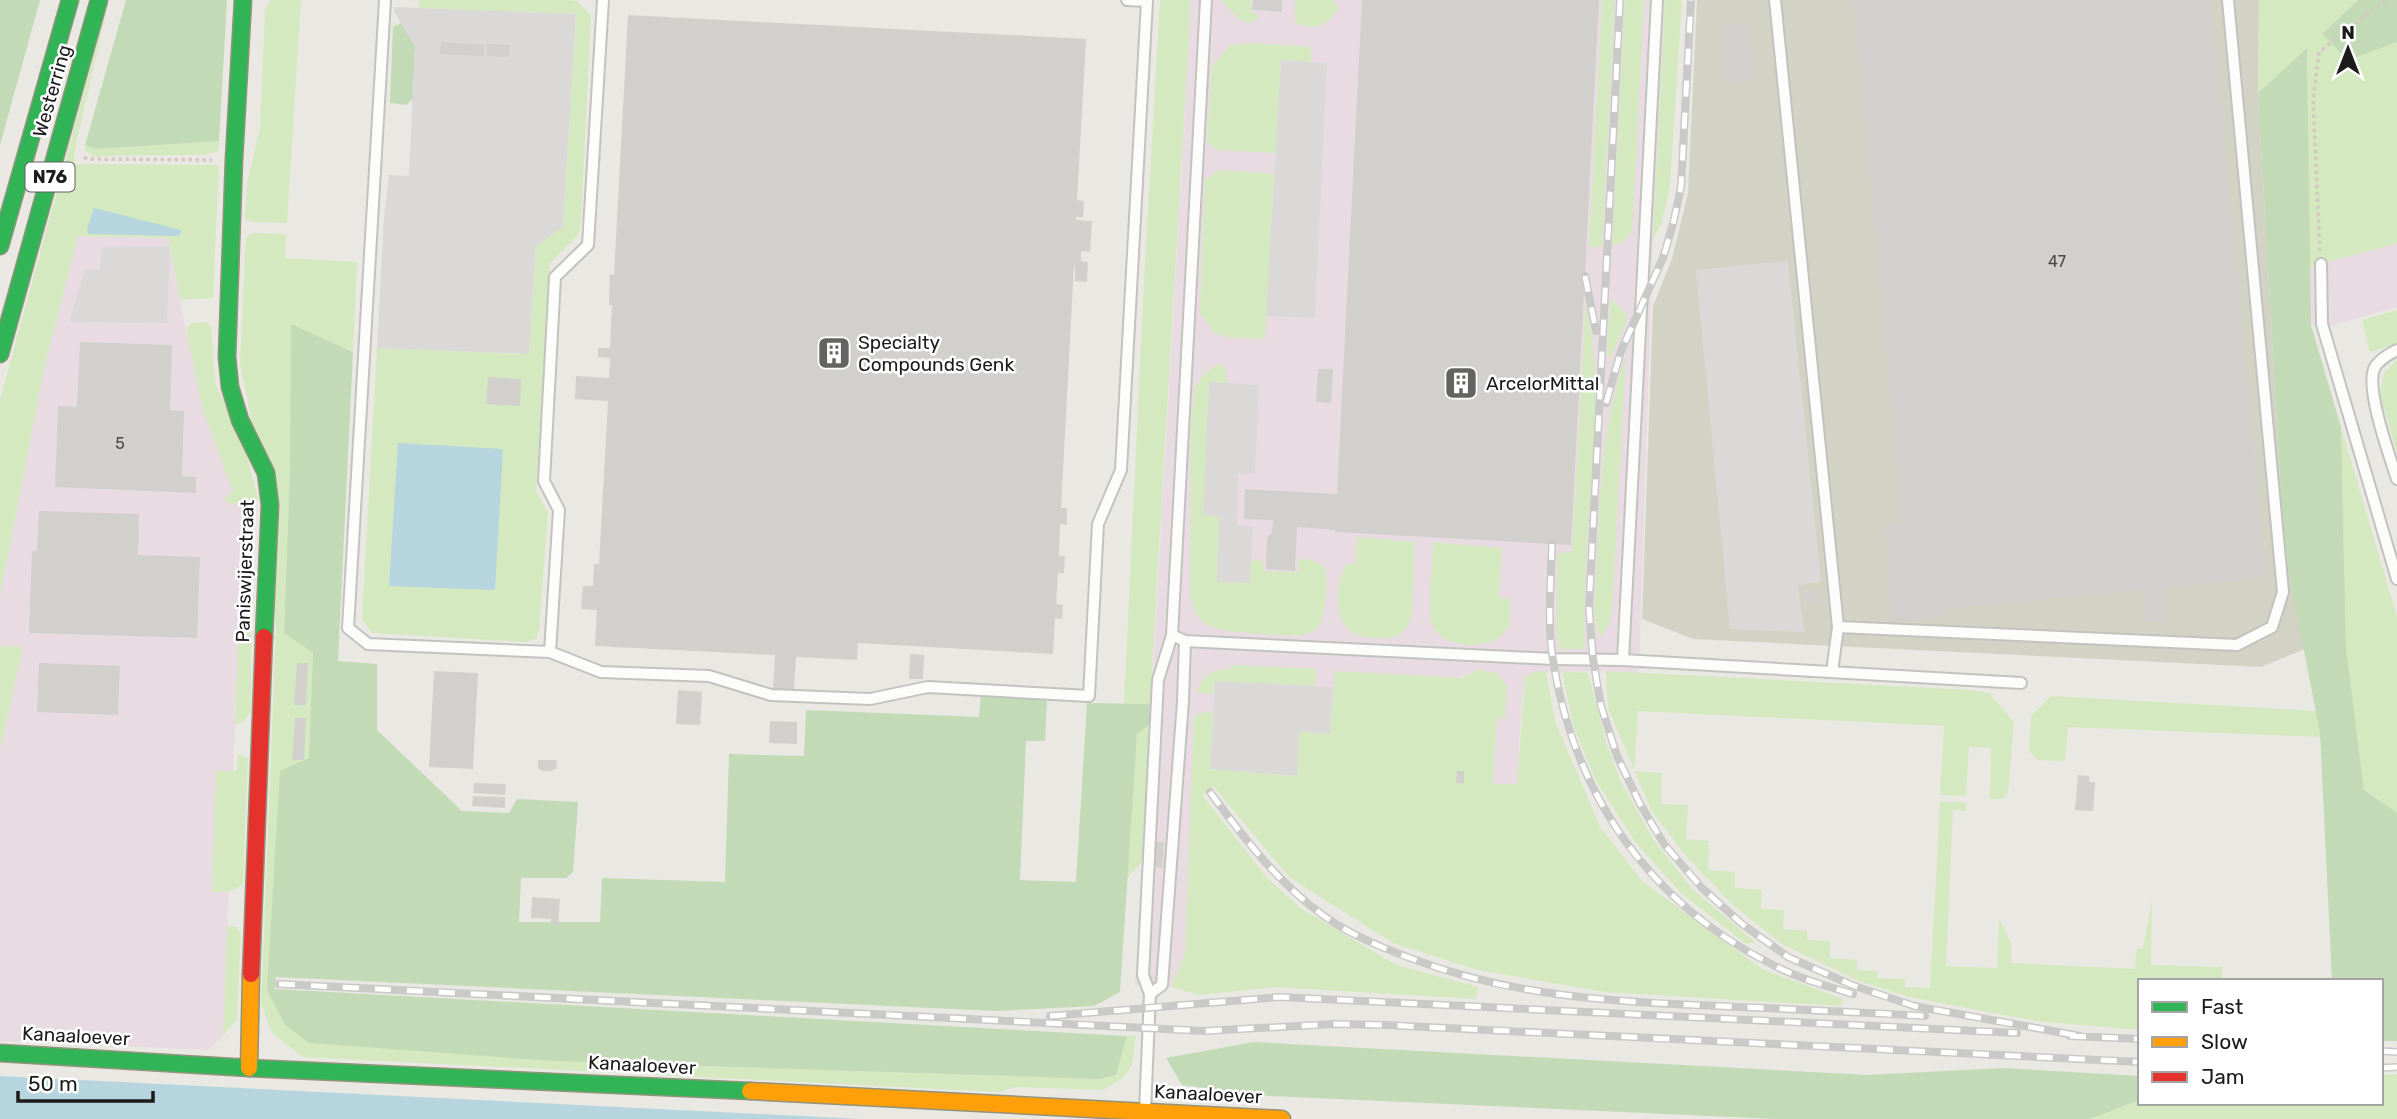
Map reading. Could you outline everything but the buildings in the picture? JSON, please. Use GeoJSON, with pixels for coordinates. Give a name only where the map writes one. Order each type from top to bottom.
{"type":"FeatureCollection","features":[{"type":"Feature","properties":{"kind":"main road","name":"Westerring"},"geometry":{"type":"LineString","coordinates":[[0,246],[70,0]]}},
{"type":"Feature","properties":{"kind":"main road","name":"Westerring"},"geometry":{"type":"LineString","coordinates":[[0,354],[99,0]]}},
{"type":"Feature","properties":{"kind":"main road","name":"Paniswijerstraat"},"geometry":{"type":"LineString","coordinates":[[243,0],[227,356],[230,387],[240,420],[266,473],[270,505],[251,952],[249,1068]]}},
{"type":"Feature","properties":{"kind":"main road","name":"Kanaaloever"},"geometry":{"type":"LineString","coordinates":[[0,1053],[249,1068],[1282,1119]]}},
{"type":"Feature","properties":{"kind":"lane"},"geometry":{"type":"LineString","coordinates":[[385,0],[348,628],[368,644],[550,652],[601,671],[709,676],[771,695],[870,699],[928,687],[1088,696],[1098,524],[1121,470],[1147,1],[1127,0]]}},
{"type":"Feature","properties":{"kind":"lane"},"geometry":{"type":"LineString","coordinates":[[550,652],[559,510],[544,481],[555,277],[588,245],[603,0]]}},
{"type":"Feature","properties":{"kind":"lane"},"geometry":{"type":"LineString","coordinates":[[1145,1112],[1150,994],[1143,975],[1158,680],[1172,635],[1206,0]]}},
{"type":"Feature","properties":{"kind":"lane"},"geometry":{"type":"LineString","coordinates":[[1623,660],[1657,0]]}},
{"type":"Feature","properties":{"kind":"lane"},"geometry":{"type":"LineString","coordinates":[[1775,0],[1838,627],[1832,672]]}},
{"type":"Feature","properties":{"kind":"lane"},"geometry":{"type":"LineString","coordinates":[[1838,627],[2237,645],[2273,626],[2283,592],[2228,0]]}},
{"type":"Feature","properties":{"kind":"lane"},"geometry":{"type":"LineString","coordinates":[[2321,264],[2322,324],[2397,579]]}},
{"type":"Feature","properties":{"kind":"lane"},"geometry":{"type":"LineString","coordinates":[[2397,350],[2374,368],[2372,394],[2397,480]]}},
{"type":"Feature","properties":{"kind":"lane"},"geometry":{"type":"LineString","coordinates":[[1172,635],[1185,641],[1542,659],[1623,660],[2021,683]]}},
{"type":"Feature","properties":{"kind":"lane"},"geometry":{"type":"LineString","coordinates":[[1150,994],[1162,985],[1185,641]]}},
{"type":"Feature","properties":{"kind":"path"},"geometry":{"type":"LineString","coordinates":[[2321,264],[2313,101],[2319,52],[2385,0]]}},
{"type":"Feature","properties":{"kind":"path"},"geometry":{"type":"LineString","coordinates":[[77,153],[88,159],[219,160]]}},
{"type":"Feature","properties":{"kind":"shaded area"},"geometry":{"type":"Polygon","coordinates":[[[1191,0],[1665,0],[1653,240],[1639,674],[1606,671],[1533,672],[1522,694],[1517,784],[1493,784],[1497,716],[1505,718],[1478,670],[1330,734],[1212,711],[1195,715],[1185,954],[1171,987],[1135,986],[1191,0]]]}},
{"type":"Feature","properties":{"kind":"shaded area"},"geometry":{"type":"Polygon","coordinates":[[[1697,0],[2259,0],[2258,93],[2284,548],[2305,649],[2261,667],[1693,639],[1642,619],[1653,306],[1672,259],[1688,193],[1697,0]]]}},
{"type":"Feature","properties":{"kind":"shaded area"},"geometry":{"type":"Polygon","coordinates":[[[394,7],[576,14],[563,227],[536,246],[529,354],[377,348],[389,175],[409,176],[415,46],[394,12],[394,7]]]}},
{"type":"Feature","properties":{"kind":"shaded area"},"geometry":{"type":"Polygon","coordinates":[[[1281,60],[1327,63],[1315,318],[1266,316],[1281,60]]]}},
{"type":"Feature","properties":{"kind":"shaded area"},"geometry":{"type":"Polygon","coordinates":[[[78,236],[168,238],[186,331],[205,394],[244,488],[223,1036],[209,1050],[0,1041],[0,750],[23,647],[0,646],[0,597],[44,368],[78,236]]]}},
{"type":"Feature","properties":{"kind":"shaded area"},"geometry":{"type":"Polygon","coordinates":[[[2397,243],[2397,307],[2332,326],[2311,325],[2310,267],[2397,243]]]}},
{"type":"Feature","properties":{"kind":"shaded area"},"geometry":{"type":"Polygon","coordinates":[[[170,246],[167,323],[69,322],[85,270],[100,269],[102,247],[170,246]]]}},
{"type":"Feature","properties":{"kind":"shaded area"},"geometry":{"type":"Polygon","coordinates":[[[1788,261],[1821,582],[1798,585],[1804,632],[1730,629],[1696,270],[1788,261]]]}},
{"type":"Feature","properties":{"kind":"shaded area"},"geometry":{"type":"Polygon","coordinates":[[[1209,382],[1259,385],[1255,474],[1238,474],[1237,525],[1253,527],[1250,583],[1217,582],[1219,517],[1203,515],[1209,382]]]}},
{"type":"Feature","properties":{"kind":"shaded area"},"geometry":{"type":"Polygon","coordinates":[[[1215,681],[1333,687],[1330,734],[1299,731],[1297,776],[1210,769],[1215,681]]]}},
{"type":"Feature","properties":{"kind":"green space"},"geometry":{"type":"Polygon","coordinates":[[[0,0],[40,0],[0,145],[0,0]]]}},
{"type":"Feature","properties":{"kind":"green space"},"geometry":{"type":"Polygon","coordinates":[[[109,0],[74,153],[75,164],[219,165],[213,298],[180,300],[168,238],[78,236],[44,368],[0,597],[0,400],[109,0]]]}},
{"type":"Feature","properties":{"kind":"green space"},"geometry":{"type":"Polygon","coordinates":[[[126,0],[227,0],[219,141],[96,149],[85,145],[126,0]]]}},
{"type":"Feature","properties":{"kind":"green space"},"geometry":{"type":"Polygon","coordinates":[[[271,0],[301,0],[287,223],[252,222],[245,219],[247,183],[260,128],[265,10],[271,0]]]}},
{"type":"Feature","properties":{"kind":"green space"},"geometry":{"type":"Polygon","coordinates":[[[419,0],[569,0],[577,1],[591,16],[581,222],[579,234],[550,263],[536,491],[548,513],[539,630],[537,638],[526,642],[372,633],[362,619],[377,348],[529,354],[536,246],[563,226],[576,14],[419,8],[419,0]]]}},
{"type":"Feature","properties":{"kind":"green space"},"geometry":{"type":"Polygon","coordinates":[[[1160,0],[1191,0],[1150,704],[1124,703],[1160,0]]]}},
{"type":"Feature","properties":{"kind":"green space"},"geometry":{"type":"Polygon","coordinates":[[[1222,0],[1251,0],[1251,13],[1259,15],[1258,19],[1249,23],[1238,19],[1222,0]]]}},
{"type":"Feature","properties":{"kind":"green space"},"geometry":{"type":"Polygon","coordinates":[[[1295,0],[1333,0],[1339,8],[1326,23],[1307,27],[1295,21],[1295,0]]]}},
{"type":"Feature","properties":{"kind":"green space"},"geometry":{"type":"Polygon","coordinates":[[[1602,0],[1615,0],[1602,247],[1589,247],[1602,0]]]}},
{"type":"Feature","properties":{"kind":"green space"},"geometry":{"type":"Polygon","coordinates":[[[1625,0],[1644,0],[1633,219],[1628,237],[1612,246],[1625,0]]]}},
{"type":"Feature","properties":{"kind":"green space"},"geometry":{"type":"Polygon","coordinates":[[[1665,0],[1682,0],[1670,185],[1662,221],[1653,240],[1665,0]]]}},
{"type":"Feature","properties":{"kind":"green space"},"geometry":{"type":"Polygon","coordinates":[[[2259,0],[2358,0],[2322,34],[2348,59],[2397,42],[2397,243],[2310,267],[2307,48],[2258,93],[2259,0]]]}},
{"type":"Feature","properties":{"kind":"green space"},"geometry":{"type":"Polygon","coordinates":[[[2358,0],[2397,0],[2397,42],[2348,60],[2322,34],[2358,0]]]}},
{"type":"Feature","properties":{"kind":"green space"},"geometry":{"type":"Polygon","coordinates":[[[401,23],[415,46],[413,99],[406,105],[390,103],[393,27],[401,23]]]}},
{"type":"Feature","properties":{"kind":"green space"},"geometry":{"type":"Polygon","coordinates":[[[1250,43],[1311,47],[1311,62],[1281,60],[1276,153],[1216,150],[1207,141],[1212,66],[1230,45],[1250,43]]]}},
{"type":"Feature","properties":{"kind":"green space"},"geometry":{"type":"Polygon","coordinates":[[[2307,48],[2311,325],[2341,427],[2346,648],[2364,790],[2397,813],[2397,1041],[2383,1041],[2383,979],[2332,979],[2320,733],[2284,548],[2258,93],[2307,48]]]}},
{"type":"Feature","properties":{"kind":"green space"},"geometry":{"type":"Polygon","coordinates":[[[219,141],[218,151],[204,155],[93,156],[84,150],[85,145],[96,149],[219,141]]]}},
{"type":"Feature","properties":{"kind":"green space"},"geometry":{"type":"Polygon","coordinates":[[[1219,170],[1274,174],[1265,339],[1227,337],[1214,333],[1200,313],[1205,180],[1219,170]]]}},
{"type":"Feature","properties":{"kind":"green space"},"geometry":{"type":"Polygon","coordinates":[[[253,233],[286,234],[285,258],[357,262],[353,352],[291,325],[290,468],[284,632],[313,653],[309,758],[267,989],[553,1061],[1100,1079],[1116,1075],[1127,1036],[1136,1035],[1132,1065],[1124,1077],[1103,1090],[1015,1087],[1000,1092],[303,1057],[272,1033],[261,1004],[276,627],[250,412],[240,364],[246,238],[253,233]]]}},
{"type":"Feature","properties":{"kind":"green space"},"geometry":{"type":"Polygon","coordinates":[[[1610,298],[1627,315],[1611,357],[1607,357],[1610,298]]]}},
{"type":"Feature","properties":{"kind":"green space"},"geometry":{"type":"Polygon","coordinates":[[[1586,302],[1593,344],[1595,430],[1584,603],[1585,646],[1581,649],[1560,649],[1556,633],[1558,553],[1572,552],[1586,302]]]}},
{"type":"Feature","properties":{"kind":"green space"},"geometry":{"type":"Polygon","coordinates":[[[2397,310],[2397,344],[2370,352],[2362,320],[2397,310]]]}},
{"type":"Feature","properties":{"kind":"green space"},"geometry":{"type":"Polygon","coordinates":[[[206,322],[211,326],[215,382],[246,452],[258,499],[245,506],[237,506],[223,499],[233,491],[202,408],[186,328],[193,323],[206,322]]]}},
{"type":"Feature","properties":{"kind":"green space"},"geometry":{"type":"Polygon","coordinates":[[[291,324],[353,352],[338,661],[377,664],[377,730],[462,811],[509,813],[517,799],[578,802],[573,872],[566,878],[521,878],[519,922],[600,922],[602,878],[725,882],[729,754],[804,756],[806,710],[979,717],[981,695],[1047,699],[1045,741],[1026,741],[1020,880],[1076,882],[1087,703],[1150,704],[1149,725],[1137,734],[1120,992],[1094,1006],[996,1011],[276,977],[275,989],[1127,1036],[1116,1075],[1100,1079],[553,1061],[309,1043],[285,1025],[267,990],[280,771],[309,758],[313,653],[284,633],[290,468],[291,324]]]}},
{"type":"Feature","properties":{"kind":"green space"},"geometry":{"type":"Polygon","coordinates":[[[1626,356],[1612,611],[1608,626],[1600,637],[1594,615],[1604,451],[1616,387],[1626,356]]]}},
{"type":"Feature","properties":{"kind":"green space"},"geometry":{"type":"Polygon","coordinates":[[[2397,359],[2397,453],[2380,394],[2384,373],[2397,359]]]}},
{"type":"Feature","properties":{"kind":"green space"},"geometry":{"type":"Polygon","coordinates":[[[1219,363],[1225,368],[1228,383],[1209,382],[1204,515],[1219,517],[1217,582],[1249,583],[1251,560],[1263,561],[1264,571],[1298,572],[1299,559],[1319,563],[1325,572],[1325,604],[1318,626],[1307,634],[1297,636],[1222,630],[1204,623],[1193,605],[1190,593],[1191,422],[1195,387],[1203,375],[1219,363]]]}},
{"type":"Feature","properties":{"kind":"green space"},"geometry":{"type":"Polygon","coordinates":[[[2341,427],[2397,617],[2397,813],[2364,790],[2346,648],[2341,427]]]}},
{"type":"Feature","properties":{"kind":"green space"},"geometry":{"type":"Polygon","coordinates":[[[1357,537],[1415,542],[1412,613],[1406,629],[1396,636],[1362,636],[1343,623],[1339,613],[1341,576],[1346,564],[1356,563],[1357,537]]]}},
{"type":"Feature","properties":{"kind":"green space"},"geometry":{"type":"Polygon","coordinates":[[[1433,542],[1502,548],[1499,598],[1510,599],[1510,615],[1508,628],[1499,638],[1479,645],[1467,645],[1445,639],[1437,632],[1432,624],[1430,609],[1433,542]]]}},
{"type":"Feature","properties":{"kind":"green space"},"geometry":{"type":"Polygon","coordinates":[[[239,625],[249,628],[251,635],[251,711],[245,720],[235,725],[239,625]]]}},
{"type":"Feature","properties":{"kind":"green space"},"geometry":{"type":"Polygon","coordinates":[[[0,646],[23,647],[0,750],[0,646]]]}},
{"type":"Feature","properties":{"kind":"green space"},"geometry":{"type":"Polygon","coordinates":[[[1231,665],[1316,669],[1315,686],[1215,681],[1213,694],[1197,693],[1205,677],[1219,670],[1231,669],[1231,665]]]}},
{"type":"Feature","properties":{"kind":"green space"},"geometry":{"type":"Polygon","coordinates":[[[1478,670],[1497,673],[1507,686],[1505,718],[1497,717],[1493,784],[1517,784],[1525,677],[1533,672],[1546,671],[1555,721],[1600,827],[1642,881],[1762,969],[1843,999],[1841,1006],[1605,992],[1478,970],[1393,943],[1289,877],[1213,786],[1203,796],[1267,878],[1302,909],[1396,965],[1478,987],[1476,999],[1274,987],[1200,995],[1171,987],[1185,953],[1194,715],[1213,711],[1210,769],[1296,776],[1299,731],[1330,734],[1335,671],[1462,678],[1478,670]]]}},
{"type":"Feature","properties":{"kind":"green space"},"geometry":{"type":"Polygon","coordinates":[[[1562,671],[1588,673],[1606,742],[1620,780],[1653,839],[1693,890],[1755,942],[1746,944],[1680,892],[1636,843],[1596,781],[1573,725],[1562,671]]]}},
{"type":"Feature","properties":{"kind":"green space"},"geometry":{"type":"Polygon","coordinates":[[[1606,671],[1989,693],[2014,722],[2008,793],[2002,799],[1990,799],[1991,748],[1969,747],[1966,796],[1940,795],[1944,726],[1638,711],[1634,770],[1608,708],[1606,671]]]}},
{"type":"Feature","properties":{"kind":"green space"},"geometry":{"type":"Polygon","coordinates":[[[2051,696],[2318,711],[2321,737],[2068,727],[2065,761],[2037,760],[2029,751],[2031,716],[2051,696]]]}},
{"type":"Feature","properties":{"kind":"green space"},"geometry":{"type":"Polygon","coordinates":[[[1149,725],[1142,862],[1127,878],[1137,733],[1149,725]]]}},
{"type":"Feature","properties":{"kind":"green space"},"geometry":{"type":"Polygon","coordinates":[[[238,754],[248,758],[243,885],[228,892],[212,892],[216,771],[237,771],[238,754]]]}},
{"type":"Feature","properties":{"kind":"green space"},"geometry":{"type":"Polygon","coordinates":[[[1635,771],[1662,773],[1661,804],[1688,805],[1686,839],[1709,841],[1708,870],[1735,872],[1735,888],[1762,890],[1761,909],[1784,910],[1783,929],[1807,931],[1807,940],[1830,941],[1830,958],[1857,960],[1857,970],[1877,971],[1877,978],[1905,979],[1905,987],[1930,988],[1940,802],[1966,802],[1966,811],[1953,810],[1946,966],[1997,968],[1999,918],[2011,943],[2011,963],[2135,969],[2136,949],[2143,948],[2152,900],[2151,965],[2222,967],[2222,979],[2138,979],[2138,1030],[2036,1021],[1909,997],[1856,980],[1782,944],[1733,905],[1687,857],[1652,812],[1635,771]]]}},
{"type":"Feature","properties":{"kind":"green space"},"geometry":{"type":"Polygon","coordinates":[[[227,926],[236,927],[241,933],[237,1019],[223,1036],[227,926]]]}},
{"type":"Feature","properties":{"kind":"green space"},"geometry":{"type":"Polygon","coordinates":[[[1253,1042],[1867,1075],[2004,1068],[2138,1076],[2138,1101],[2090,1119],[1775,1119],[1250,1095],[1182,1085],[1166,1058],[1253,1042]]]}},
{"type":"Feature","properties":{"kind":"green space"},"geometry":{"type":"Polygon","coordinates":[[[2397,1074],[2397,1119],[2090,1119],[2138,1101],[2138,1105],[2383,1105],[2383,1075],[2397,1074]]]}},
{"type":"Feature","properties":{"kind":"water"},"geometry":{"type":"Polygon","coordinates":[[[94,208],[181,230],[181,233],[178,236],[88,234],[94,208]]]}},
{"type":"Feature","properties":{"kind":"water"},"geometry":{"type":"Polygon","coordinates":[[[398,443],[503,449],[495,590],[389,586],[398,443]]]}},
{"type":"Feature","properties":{"kind":"water"},"geometry":{"type":"Polygon","coordinates":[[[0,1076],[860,1119],[0,1119],[0,1076]]]}},
{"type":"Feature","properties":{"kind":"railway"},"geometry":{"type":"LineString","coordinates":[[1620,0],[1589,608],[1593,659],[1601,706],[1617,756],[1640,804],[1664,844],[1702,888],[1742,924],[1788,957],[1852,985],[1914,1006],[2080,1036]]}},
{"type":"Feature","properties":{"kind":"railway"},"geometry":{"type":"LineString","coordinates":[[1606,403],[1621,351],[1663,258],[1681,187],[1691,0]]}},
{"type":"Feature","properties":{"kind":"railway"},"geometry":{"type":"LineString","coordinates":[[1585,276],[1596,331]]}},
{"type":"Feature","properties":{"kind":"railway"},"geometry":{"type":"LineString","coordinates":[[1552,544],[1550,631],[1563,709],[1579,756],[1599,800],[1625,840],[1655,877],[1690,911],[1729,940],[1783,970],[1853,994]]}},
{"type":"Feature","properties":{"kind":"railway"},"geometry":{"type":"LineString","coordinates":[[1210,792],[1276,874],[1324,916],[1377,945],[1448,971],[1524,989],[1600,999],[1925,1016]]}},
{"type":"Feature","properties":{"kind":"railway"},"geometry":{"type":"LineString","coordinates":[[279,984],[1205,1031],[1334,1024],[1385,1025],[2138,1062]]}},
{"type":"Feature","properties":{"kind":"railway"},"geometry":{"type":"LineString","coordinates":[[1050,1016],[1280,997],[2017,1033]]}},
{"type":"Feature","properties":{"kind":"railway"},"geometry":{"type":"LineString","coordinates":[[2070,1036],[2138,1039]]}},
{"type":"Feature","properties":{"kind":"railway"},"geometry":{"type":"LineString","coordinates":[[2383,1051],[2397,1052]]}},
{"type":"Feature","properties":{"kind":"railway"},"geometry":{"type":"LineString","coordinates":[[2383,1068],[2397,1067]]}},
{"type":"Feature","properties":{"kind":"traffic: fast"},"geometry":{"type":"LineString","coordinates":[[0,246],[70,0]]}},
{"type":"Feature","properties":{"kind":"traffic: fast"},"geometry":{"type":"LineString","coordinates":[[0,354],[99,0]]}},
{"type":"Feature","properties":{"kind":"traffic: fast"},"geometry":{"type":"LineString","coordinates":[[243,0],[227,357],[230,387],[240,420],[266,473],[270,505],[264,637]]}},
{"type":"Feature","properties":{"kind":"traffic: fast"},"geometry":{"type":"LineString","coordinates":[[0,1053],[249,1068],[750,1091]]}},
{"type":"Feature","properties":{"kind":"traffic: slow"},"geometry":{"type":"LineString","coordinates":[[249,1068],[251,974]]}},
{"type":"Feature","properties":{"kind":"traffic: slow"},"geometry":{"type":"LineString","coordinates":[[750,1091],[1282,1119]]}},
{"type":"Feature","properties":{"kind":"traffic: jam"},"geometry":{"type":"LineString","coordinates":[[251,974],[264,637]]}},
{"type":"Feature","properties":{"kind":"place","name":"Specialty Compounds Genk"},"geometry":{"type":"Point","coordinates":[834,353]}},
{"type":"Feature","properties":{"kind":"place","name":"ArcelorMittal"},"geometry":{"type":"Point","coordinates":[1461,383]}}]}
